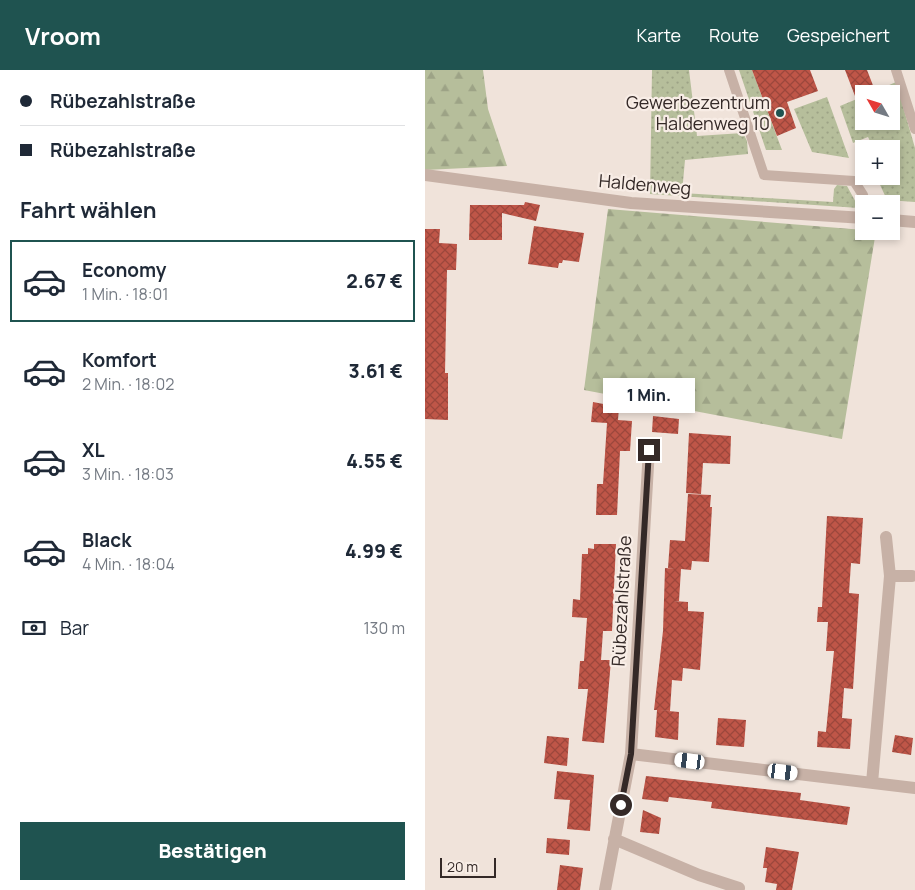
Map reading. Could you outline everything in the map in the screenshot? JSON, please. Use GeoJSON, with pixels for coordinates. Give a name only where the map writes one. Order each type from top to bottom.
{"type":"FeatureCollection","features":[{"type":"Feature","properties":{"kind":"street","name":"Haldenweg"},"geometry":{"type":"LineString","coordinates":[[425,175],[631,203],[855,217]]}},
{"type":"Feature","properties":{"kind":"street"},"geometry":{"type":"LineString","coordinates":[[900,221],[915,222]]}},
{"type":"Feature","properties":{"kind":"street","name":"Rübezahlstraße"},"geometry":{"type":"LineString","coordinates":[[605,890],[631,754],[649,450]]}},
{"type":"Feature","properties":{"kind":"street"},"geometry":{"type":"LineString","coordinates":[[872,783],[890,576],[886,537]]}},
{"type":"Feature","properties":{"kind":"street"},"geometry":{"type":"LineString","coordinates":[[890,576],[912,576]]}},
{"type":"Feature","properties":{"kind":"street"},"geometry":{"type":"LineString","coordinates":[[631,754],[915,788]]}},
{"type":"Feature","properties":{"kind":"street"},"geometry":{"type":"LineString","coordinates":[[614,839],[699,875],[739,888]]}},
{"type":"Feature","properties":{"kind":"lane"},"geometry":{"type":"LineString","coordinates":[[729,70],[764,174],[854,180],[863,195]]}},
{"type":"Feature","properties":{"kind":"lane"},"geometry":{"type":"LineString","coordinates":[[896,70],[915,129]]}},
{"type":"Feature","properties":{"kind":"green space"},"geometry":{"type":"Polygon","coordinates":[[[425,70],[483,70],[488,109],[507,166],[425,170],[425,70]]]}},
{"type":"Feature","properties":{"kind":"green space"},"geometry":{"type":"Polygon","coordinates":[[[652,70],[689,70],[697,136],[743,133],[747,141],[748,154],[685,160],[682,193],[833,202],[834,189],[837,185],[847,186],[855,201],[855,208],[650,194],[652,70]]]}},
{"type":"Feature","properties":{"kind":"green space"},"geometry":{"type":"Polygon","coordinates":[[[739,70],[752,70],[782,150],[766,150],[739,70]]]}},
{"type":"Feature","properties":{"kind":"green space"},"geometry":{"type":"Polygon","coordinates":[[[900,96],[915,148],[915,202],[900,201],[900,195],[885,195],[880,185],[900,185],[900,140],[870,140],[868,137],[855,140],[853,143],[840,106],[855,100],[855,130],[900,130],[900,96]]]}},
{"type":"Feature","properties":{"kind":"green space"},"geometry":{"type":"Polygon","coordinates":[[[827,97],[849,158],[812,152],[794,109],[827,97]]]}},
{"type":"Feature","properties":{"kind":"green space"},"geometry":{"type":"Polygon","coordinates":[[[608,209],[855,229],[855,240],[875,240],[842,439],[584,390],[608,209]]]}},
{"type":"Feature","properties":{"kind":"building","name":"Gewerbezentrum Haldenweg 10"},"geometry":{"type":"Polygon","coordinates":[[[752,70],[810,70],[818,91],[787,102],[796,128],[777,136],[752,70]]]}},
{"type":"Feature","properties":{"kind":"building"},"geometry":{"type":"Polygon","coordinates":[[[845,70],[867,70],[873,85],[855,85],[855,96],[845,70]]]}},
{"type":"Feature","properties":{"kind":"building"},"geometry":{"type":"Polygon","coordinates":[[[525,202],[540,205],[536,221],[502,213],[502,240],[469,240],[470,205],[524,205],[525,202]]]}},
{"type":"Feature","properties":{"kind":"building"},"geometry":{"type":"Polygon","coordinates":[[[534,226],[584,233],[579,262],[563,260],[562,263],[559,263],[558,268],[528,264],[534,226]]]}},
{"type":"Feature","properties":{"kind":"building"},"geometry":{"type":"Polygon","coordinates":[[[425,229],[440,229],[439,243],[457,244],[456,270],[447,270],[445,373],[448,373],[448,420],[425,419],[425,229]]]}},
{"type":"Feature","properties":{"kind":"building"},"geometry":{"type":"Polygon","coordinates":[[[593,402],[619,407],[618,420],[632,421],[630,451],[620,451],[617,515],[596,515],[597,484],[603,484],[607,423],[591,422],[593,402]]]}},
{"type":"Feature","properties":{"kind":"building"},"geometry":{"type":"Polygon","coordinates":[[[653,416],[679,419],[678,434],[652,432],[653,416]]]}},
{"type":"Feature","properties":{"kind":"building"},"geometry":{"type":"Polygon","coordinates":[[[689,433],[731,436],[730,464],[703,463],[701,494],[686,493],[689,433]]]}},
{"type":"Feature","properties":{"kind":"building"},"geometry":{"type":"Polygon","coordinates":[[[688,494],[711,495],[710,507],[712,507],[709,562],[692,561],[691,570],[681,569],[679,601],[674,601],[688,602],[688,611],[704,612],[700,670],[683,668],[682,681],[672,680],[670,711],[658,710],[679,712],[678,740],[655,737],[657,710],[654,710],[663,631],[665,568],[675,569],[668,568],[670,540],[685,541],[688,494]]]}},
{"type":"Feature","properties":{"kind":"building"},"geometry":{"type":"Polygon","coordinates":[[[827,516],[863,518],[860,564],[851,563],[849,593],[859,594],[853,689],[844,688],[842,718],[852,719],[850,749],[817,747],[818,731],[826,732],[834,651],[826,651],[828,622],[817,622],[818,607],[822,607],[827,516]]]}},
{"type":"Feature","properties":{"kind":"building"},"geometry":{"type":"Polygon","coordinates":[[[594,544],[616,544],[612,631],[603,631],[601,660],[611,660],[604,743],[582,741],[588,689],[578,689],[580,661],[584,661],[587,618],[572,617],[573,599],[580,600],[582,554],[588,554],[588,548],[594,549],[594,544]]]}},
{"type":"Feature","properties":{"kind":"building"},"geometry":{"type":"Polygon","coordinates":[[[718,718],[746,720],[744,747],[716,745],[718,718]]]}},
{"type":"Feature","properties":{"kind":"building"},"geometry":{"type":"Polygon","coordinates":[[[895,735],[913,738],[911,755],[892,752],[895,735]]]}},
{"type":"Feature","properties":{"kind":"building"},"geometry":{"type":"Polygon","coordinates":[[[547,736],[569,738],[567,766],[544,763],[547,736]]]}},
{"type":"Feature","properties":{"kind":"building"},"geometry":{"type":"Polygon","coordinates":[[[557,771],[594,775],[590,831],[567,829],[570,800],[554,799],[557,771]]]}},
{"type":"Feature","properties":{"kind":"building"},"geometry":{"type":"Polygon","coordinates":[[[646,776],[801,793],[800,800],[850,807],[847,825],[711,808],[712,802],[669,797],[668,802],[642,799],[646,776]]]}},
{"type":"Feature","properties":{"kind":"building"},"geometry":{"type":"Polygon","coordinates":[[[643,810],[661,818],[659,834],[640,832],[643,810]]]}},
{"type":"Feature","properties":{"kind":"building"},"geometry":{"type":"Polygon","coordinates":[[[547,838],[570,840],[569,855],[546,853],[547,838]]]}},
{"type":"Feature","properties":{"kind":"building"},"geometry":{"type":"Polygon","coordinates":[[[766,847],[799,852],[792,890],[776,890],[777,884],[765,882],[767,868],[763,868],[766,847]]]}},
{"type":"Feature","properties":{"kind":"building"},"geometry":{"type":"Polygon","coordinates":[[[560,865],[583,868],[580,890],[557,890],[560,865]]]}},
{"type":"Feature","properties":{"kind":"place","name":"Gewerbezentrum Haldenweg 10"},"geometry":{"type":"Point","coordinates":[780,113]}},
{"type":"Feature","properties":{"kind":"route"},"geometry":{"type":"LineString","coordinates":[[621,805],[631,754],[649,450]]}}]}
